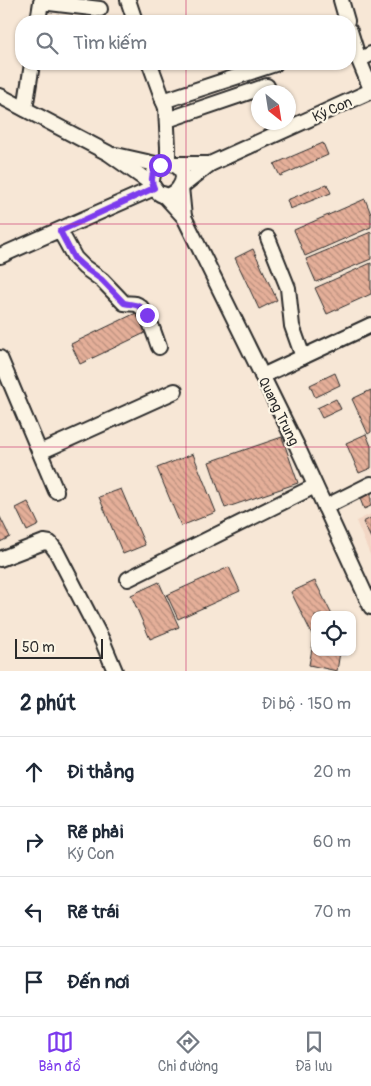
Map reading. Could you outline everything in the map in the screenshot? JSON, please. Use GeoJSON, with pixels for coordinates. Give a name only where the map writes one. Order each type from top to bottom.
{"type":"FeatureCollection","features":[{"type":"Feature","properties":{"kind":"street"},"geometry":{"type":"LineString","coordinates":[[128,0],[133,15]]}},
{"type":"Feature","properties":{"kind":"street"},"geometry":{"type":"LineString","coordinates":[[341,0],[345,15]]}},
{"type":"Feature","properties":{"kind":"street"},"geometry":{"type":"LineString","coordinates":[[37,15],[35,1],[100,9]]}},
{"type":"Feature","properties":{"kind":"street"},"geometry":{"type":"LineString","coordinates":[[356,44],[365,57],[371,90]]}},
{"type":"Feature","properties":{"kind":"street"},"geometry":{"type":"LineString","coordinates":[[25,109],[31,70]]}},
{"type":"Feature","properties":{"kind":"street"},"geometry":{"type":"LineString","coordinates":[[152,70],[163,101],[167,120],[166,164]]}},
{"type":"Feature","properties":{"kind":"street"},"geometry":{"type":"LineString","coordinates":[[163,101],[256,70]]}},
{"type":"Feature","properties":{"kind":"street"},"geometry":{"type":"LineString","coordinates":[[259,70],[266,85]]}},
{"type":"Feature","properties":{"kind":"street","name":"Ký Con"},"geometry":{"type":"LineString","coordinates":[[296,122],[371,90]]}},
{"type":"Feature","properties":{"kind":"street"},"geometry":{"type":"LineString","coordinates":[[167,120],[251,94]]}},
{"type":"Feature","properties":{"kind":"street"},"geometry":{"type":"LineString","coordinates":[[0,96],[108,153]]}},
{"type":"Feature","properties":{"kind":"street","name":"Ký Con"},"geometry":{"type":"LineString","coordinates":[[181,187],[210,164],[278,130]]}},
{"type":"Feature","properties":{"kind":"street","name":"Ký Con"},"geometry":{"type":"LineString","coordinates":[[108,153],[166,164],[210,164]]}},
{"type":"Feature","properties":{"kind":"street","name":"Quang Trung"},"geometry":{"type":"LineString","coordinates":[[108,153],[157,189],[184,218],[315,486],[371,607]]}},
{"type":"Feature","properties":{"kind":"street"},"geometry":{"type":"LineString","coordinates":[[0,256],[157,189],[174,194],[181,187],[182,172],[175,165],[166,164],[153,173],[157,189]]}},
{"type":"Feature","properties":{"kind":"street","name":"Quang Trung"},"geometry":{"type":"LineString","coordinates":[[181,187],[184,218]]}},
{"type":"Feature","properties":{"kind":"street"},"geometry":{"type":"LineString","coordinates":[[60,231],[74,258],[102,280],[124,303],[136,304],[142,307],[159,347]]}},
{"type":"Feature","properties":{"kind":"street"},"geometry":{"type":"LineString","coordinates":[[268,238],[288,288],[292,326],[303,357]]}},
{"type":"Feature","properties":{"kind":"street"},"geometry":{"type":"LineString","coordinates":[[262,376],[371,325]]}},
{"type":"Feature","properties":{"kind":"street"},"geometry":{"type":"LineString","coordinates":[[0,358],[56,491]]}},
{"type":"Feature","properties":{"kind":"street"},"geometry":{"type":"LineString","coordinates":[[40,452],[175,391]]}},
{"type":"Feature","properties":{"kind":"street"},"geometry":{"type":"LineString","coordinates":[[325,507],[371,484]]}},
{"type":"Feature","properties":{"kind":"street"},"geometry":{"type":"LineString","coordinates":[[128,579],[315,486]]}},
{"type":"Feature","properties":{"kind":"street"},"geometry":{"type":"LineString","coordinates":[[0,559],[44,542],[50,543],[90,616],[115,671]]}},
{"type":"Feature","properties":{"kind":"shaded area"},"geometry":{"type":"Polygon","coordinates":[[[371,514],[371,557],[356,521],[371,514]]]}},
{"type":"Feature","properties":{"kind":"building"},"geometry":{"type":"Polygon","coordinates":[[[323,143],[328,155],[280,176],[274,164],[323,143]]]}},
{"type":"Feature","properties":{"kind":"building"},"geometry":{"type":"Polygon","coordinates":[[[327,184],[331,193],[290,209],[287,200],[327,184]]]}},
{"type":"Feature","properties":{"kind":"building"},"geometry":{"type":"Polygon","coordinates":[[[365,199],[371,214],[371,227],[305,256],[294,230],[365,199]]]}},
{"type":"Feature","properties":{"kind":"building"},"geometry":{"type":"Polygon","coordinates":[[[371,232],[371,259],[316,282],[306,259],[371,232]]]}},
{"type":"Feature","properties":{"kind":"building"},"geometry":{"type":"Polygon","coordinates":[[[253,249],[277,300],[259,309],[235,258],[253,249]]]}},
{"type":"Feature","properties":{"kind":"building"},"geometry":{"type":"Polygon","coordinates":[[[371,263],[371,294],[327,314],[315,288],[371,263]]]}},
{"type":"Feature","properties":{"kind":"building"},"geometry":{"type":"Polygon","coordinates":[[[138,312],[147,332],[80,364],[71,344],[138,312]]]}},
{"type":"Feature","properties":{"kind":"building"},"geometry":{"type":"Polygon","coordinates":[[[335,373],[340,385],[315,397],[310,385],[335,373]]]}},
{"type":"Feature","properties":{"kind":"building"},"geometry":{"type":"Polygon","coordinates":[[[371,390],[371,432],[368,434],[352,399],[371,390]]]}},
{"type":"Feature","properties":{"kind":"building"},"geometry":{"type":"Polygon","coordinates":[[[336,399],[341,409],[322,418],[317,408],[336,399]]]}},
{"type":"Feature","properties":{"kind":"building"},"geometry":{"type":"Polygon","coordinates":[[[366,434],[371,446],[371,468],[359,473],[346,443],[366,434]]]}},
{"type":"Feature","properties":{"kind":"building"},"geometry":{"type":"Polygon","coordinates":[[[282,437],[298,483],[225,508],[209,462],[282,437]]]}},
{"type":"Feature","properties":{"kind":"building"},"geometry":{"type":"Polygon","coordinates":[[[193,454],[216,512],[181,526],[157,468],[193,454]]]}},
{"type":"Feature","properties":{"kind":"building"},"geometry":{"type":"Polygon","coordinates":[[[121,489],[145,545],[123,554],[99,497],[121,489]]]}},
{"type":"Feature","properties":{"kind":"building"},"geometry":{"type":"Polygon","coordinates":[[[371,491],[371,506],[364,509],[359,496],[371,491]]]}},
{"type":"Feature","properties":{"kind":"building"},"geometry":{"type":"Polygon","coordinates":[[[28,502],[39,525],[27,531],[16,508],[28,502]]]}},
{"type":"Feature","properties":{"kind":"building"},"geometry":{"type":"Polygon","coordinates":[[[0,517],[10,537],[0,542],[0,517]]]}},
{"type":"Feature","properties":{"kind":"building"},"geometry":{"type":"Polygon","coordinates":[[[371,518],[371,538],[363,522],[371,518]]]}},
{"type":"Feature","properties":{"kind":"building"},"geometry":{"type":"Polygon","coordinates":[[[229,567],[240,591],[178,619],[167,595],[229,567]]]}},
{"type":"Feature","properties":{"kind":"building"},"geometry":{"type":"Polygon","coordinates":[[[315,581],[330,611],[311,611],[311,632],[291,592],[315,581]]]}},
{"type":"Feature","properties":{"kind":"building"},"geometry":{"type":"Polygon","coordinates":[[[159,582],[179,627],[150,639],[131,595],[159,582]]]}},
{"type":"Feature","properties":{"kind":"building"},"geometry":{"type":"Polygon","coordinates":[[[311,654],[311,656],[339,656],[337,671],[309,665],[311,654]]]}},
{"type":"Feature","properties":{"kind":"route"},"geometry":{"type":"LineString","coordinates":[[147,315],[142,307],[136,304],[124,303],[102,280],[74,258],[60,231],[154,188],[152,184],[153,173],[160,165]]}}]}
